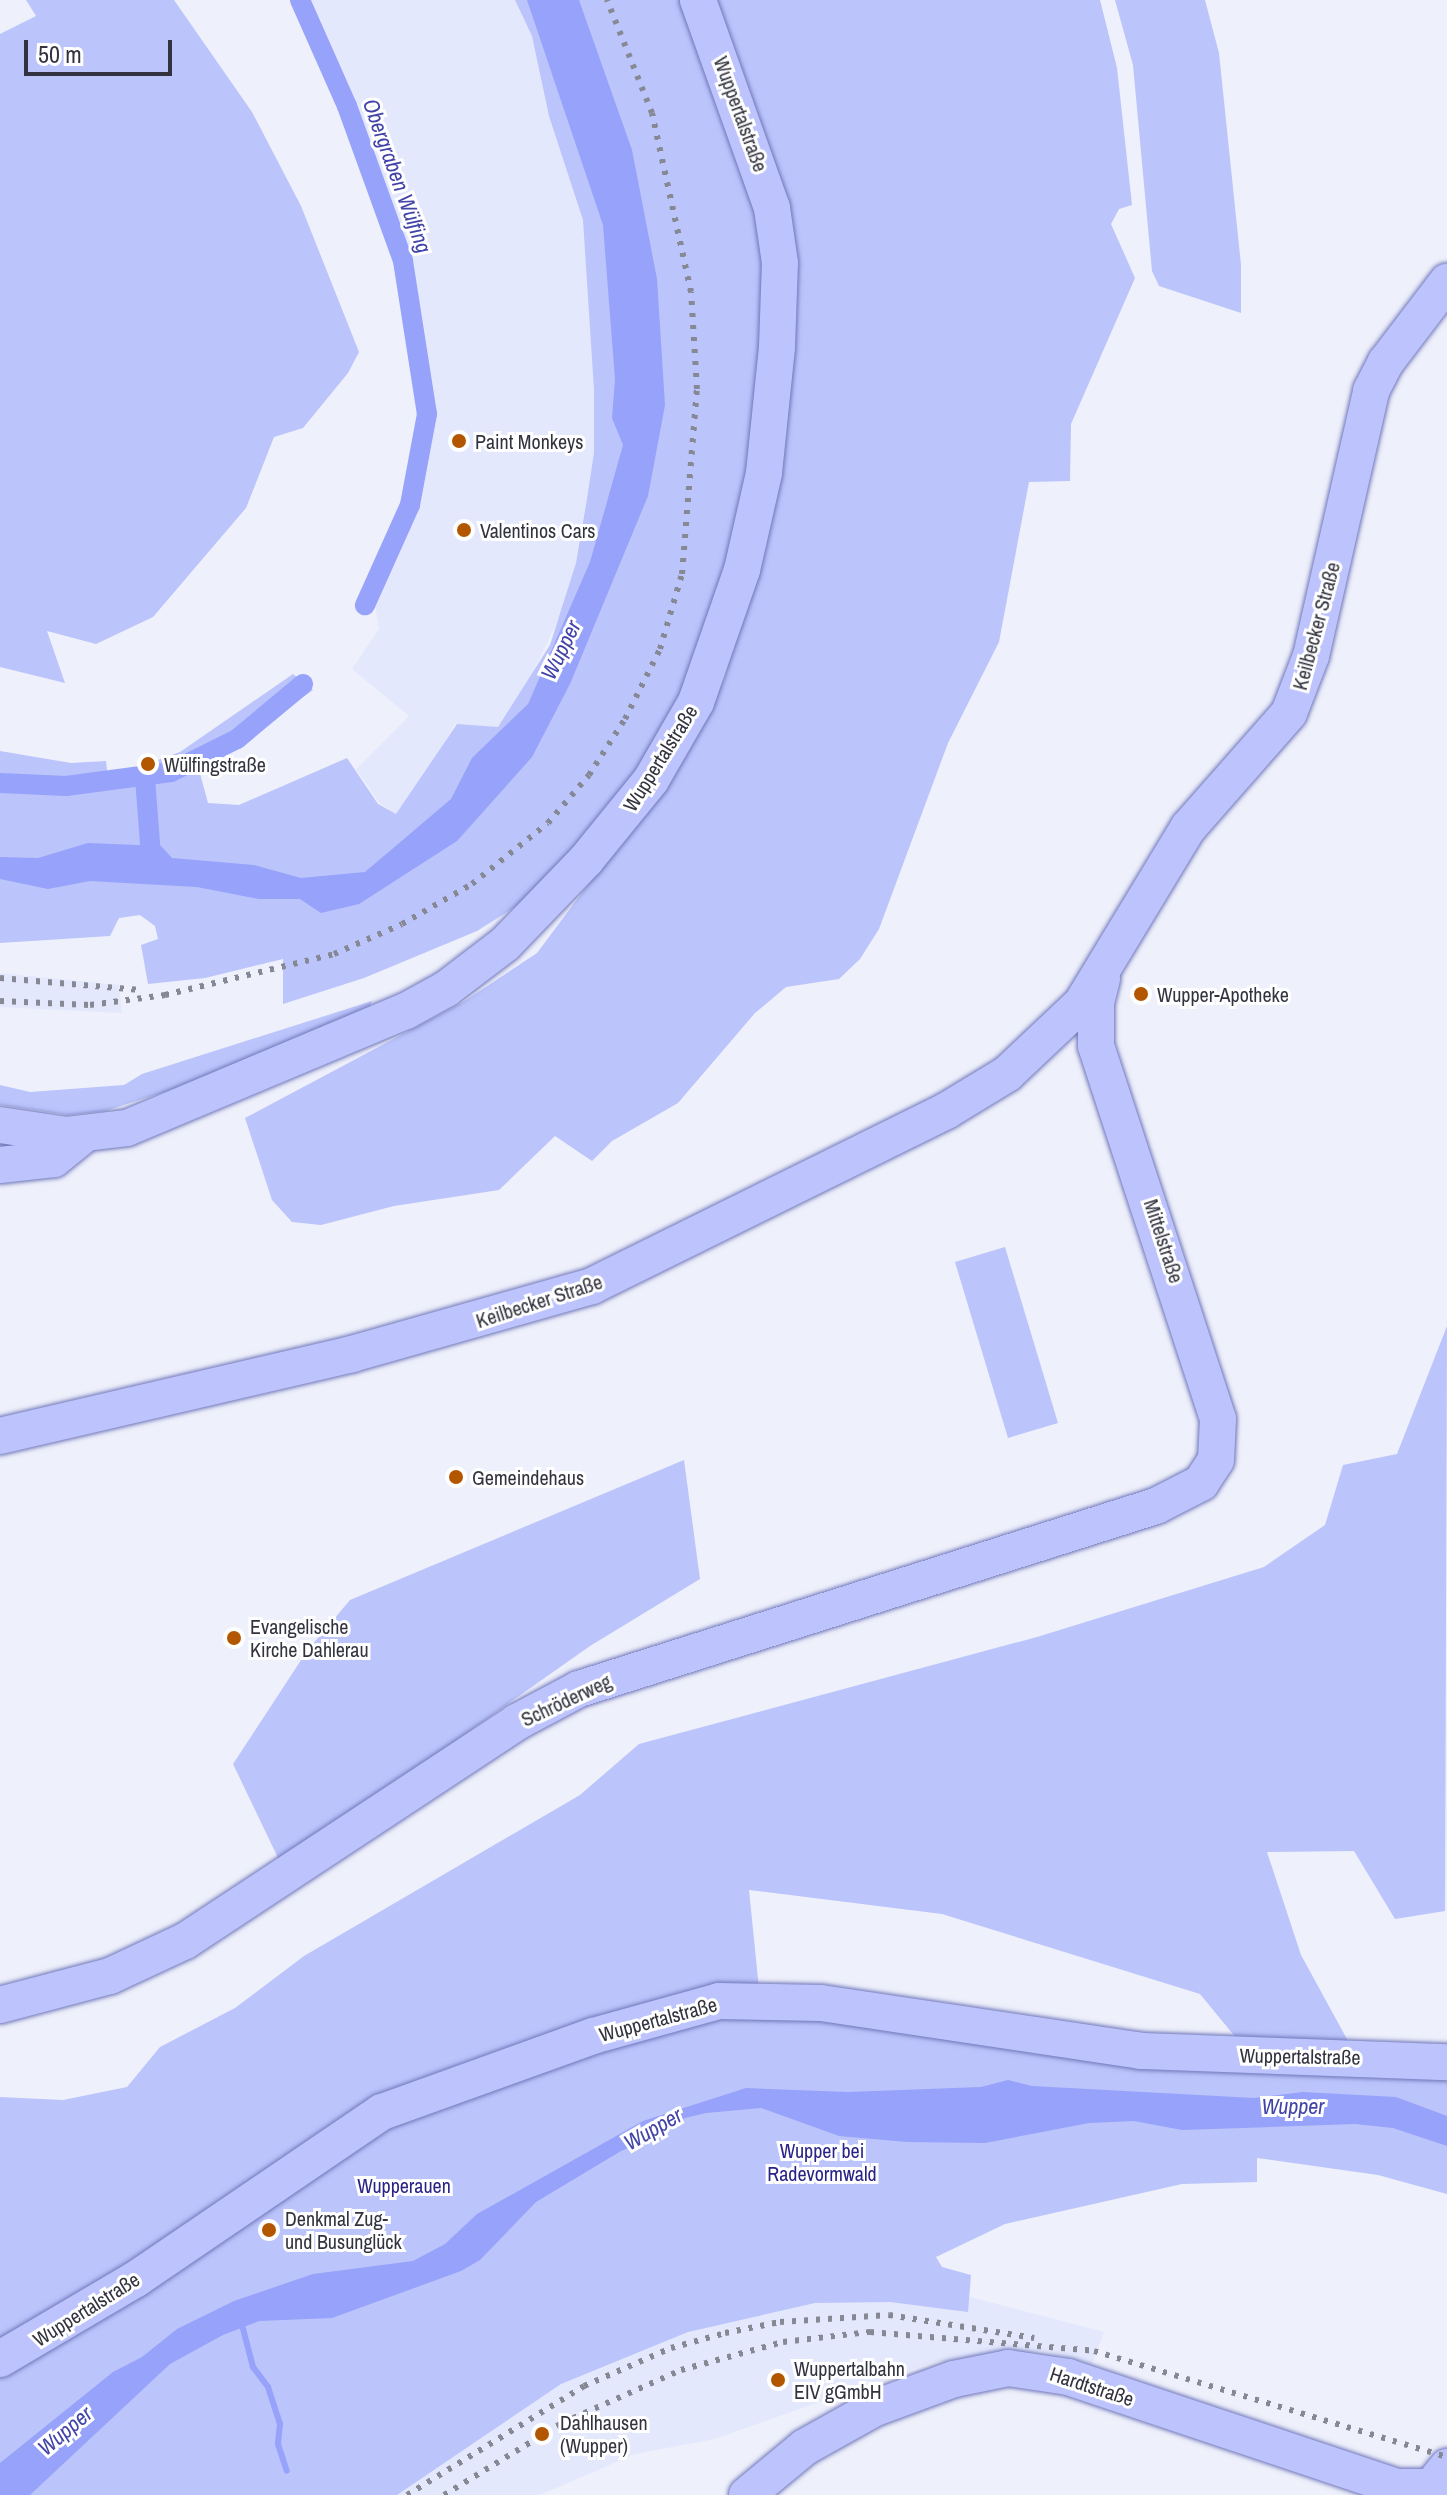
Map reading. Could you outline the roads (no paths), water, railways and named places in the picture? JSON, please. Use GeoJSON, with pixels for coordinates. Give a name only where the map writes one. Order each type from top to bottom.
{"type":"FeatureCollection","features":[{"type":"Feature","properties":{"kind":"main road","name":"Wuppertalstraße"},"geometry":{"type":"LineString","coordinates":[[0,1125],[84,1135],[127,1128],[286,1066],[446,989],[505,944],[586,860],[651,780],[688,717],[725,630],[760,498],[780,284],[767,186],[698,0]]}},
{"type":"Feature","properties":{"kind":"main road","name":"Keilbecker Straße"},"geometry":{"type":"LineString","coordinates":[[0,1436],[352,1354],[592,1286],[977,1095],[1033,1052],[1104,974],[1188,828],[1268,741],[1293,705],[1311,656],[1371,391],[1386,362],[1447,282]]}},
{"type":"Feature","properties":{"kind":"main road","name":"Mittelstraße"},"geometry":{"type":"LineString","coordinates":[[1104,974],[1095,1027],[1102,1064],[1218,1419],[1219,1445],[1213,1468],[1181,1497]]}},
{"type":"Feature","properties":{"kind":"main road"},"geometry":{"type":"LineString","coordinates":[[1033,1052],[1069,1050],[1102,1064]]}},
{"type":"Feature","properties":{"kind":"main road"},"geometry":{"type":"LineString","coordinates":[[0,1165],[54,1159],[84,1135]]}},
{"type":"Feature","properties":{"kind":"main road","name":"Schröderweg"},"geometry":{"type":"LineString","coordinates":[[0,2005],[110,1976],[185,1941],[517,1722],[579,1689],[1181,1497]]}},
{"type":"Feature","properties":{"kind":"main road","name":"Wuppertalstraße"},"geometry":{"type":"LineString","coordinates":[[0,2359],[125,2286],[382,2112],[593,2036],[719,2001],[821,2003],[1141,2051],[1447,2062]]}},
{"type":"Feature","properties":{"kind":"main road","name":"Hardtstraße"},"geometry":{"type":"LineString","coordinates":[[747,2495],[805,2447],[875,2408],[941,2382],[1008,2368],[1068,2377],[1397,2487],[1431,2487],[1447,2467]]}},
{"type":"Feature","properties":{"kind":"water","name":"Wupper"},"geometry":{"type":"Polygon","coordinates":[[[527,0],[579,0],[632,150],[657,279],[665,405],[648,496],[570,684],[532,757],[457,841],[359,904],[321,913],[300,899],[259,899],[197,887],[90,881],[48,889],[0,879],[0,857],[38,858],[88,843],[161,846],[172,858],[254,865],[301,878],[365,872],[451,799],[472,758],[528,704],[590,562],[623,445],[612,418],[615,379],[603,225],[527,0]]]}},
{"type":"Feature","properties":{"kind":"water","name":"Wupper"},"geometry":{"type":"Polygon","coordinates":[[[1008,2080],[1032,2086],[1254,2098],[1303,2092],[1396,2097],[1447,2116],[1447,2146],[1393,2128],[1355,2124],[1182,2130],[1134,2121],[1089,2123],[985,2143],[907,2142],[839,2136],[761,2108],[685,2118],[665,2133],[621,2151],[536,2202],[480,2260],[461,2271],[332,2318],[259,2321],[223,2335],[170,2364],[30,2495],[0,2495],[0,2463],[113,2372],[142,2357],[177,2329],[234,2301],[313,2274],[413,2261],[445,2244],[477,2214],[643,2121],[746,2088],[848,2092],[981,2087],[1008,2080]]]}},
{"type":"Feature","properties":{"kind":"waterway","name":"Obergraben Wülfing"},"geometry":{"type":"LineString","coordinates":[[300,0],[347,106],[403,261],[427,414],[410,505],[365,605]]}},
{"type":"Feature","properties":{"kind":"waterway","name":"Obergraben Wülfing"},"geometry":{"type":"LineString","coordinates":[[0,783],[66,786],[171,772],[237,739],[303,684]]}},
{"type":"Feature","properties":{"kind":"waterway"},"geometry":{"type":"LineString","coordinates":[[145,778],[152,870]]}},
{"type":"Feature","properties":{"kind":"waterway"},"geometry":{"type":"LineString","coordinates":[[241,2321],[253,2367],[268,2387],[280,2424],[278,2444],[287,2471]]}},
{"type":"Feature","properties":{"kind":"railway"},"geometry":{"type":"LineString","coordinates":[[0,1001],[90,1005],[165,995],[334,954],[402,924],[472,884],[548,823],[589,775],[625,719],[660,649],[682,574],[697,389],[691,292],[652,113],[607,0]]}},
{"type":"Feature","properties":{"kind":"railway"},"geometry":{"type":"LineString","coordinates":[[0,978],[140,990]]}},
{"type":"Feature","properties":{"kind":"railway"},"geometry":{"type":"LineString","coordinates":[[407,2495],[584,2386],[671,2348],[725,2333],[780,2322],[889,2315],[1034,2338]]}},
{"type":"Feature","properties":{"kind":"railway"},"geometry":{"type":"LineString","coordinates":[[444,2495],[562,2423],[681,2370],[783,2342],[870,2332],[1094,2351],[1447,2457]]}},
{"type":"Feature","properties":{"kind":"place","name":"Paint Monkeys"},"geometry":{"type":"Point","coordinates":[459,441]}},
{"type":"Feature","properties":{"kind":"place","name":"Valentinos Cars"},"geometry":{"type":"Point","coordinates":[464,530]}},
{"type":"Feature","properties":{"kind":"place","name":"Wülfingstraße"},"geometry":{"type":"Point","coordinates":[148,764]}},
{"type":"Feature","properties":{"kind":"place","name":"Wupper-Apotheke"},"geometry":{"type":"Point","coordinates":[1141,994]}},
{"type":"Feature","properties":{"kind":"place","name":"Gemeindehaus"},"geometry":{"type":"Point","coordinates":[456,1477]}},
{"type":"Feature","properties":{"kind":"place","name":"Evangelische Kirche Dahlerau"},"geometry":{"type":"Point","coordinates":[234,1638]}},
{"type":"Feature","properties":{"kind":"place","name":"Denkmal Zug- und Busunglück"},"geometry":{"type":"Point","coordinates":[269,2230]}},
{"type":"Feature","properties":{"kind":"place","name":"Wuppertalbahn EIV gGmbH"},"geometry":{"type":"Point","coordinates":[778,2380]}},
{"type":"Feature","properties":{"kind":"place","name":"Dahlhausen (Wupper)"},"geometry":{"type":"Point","coordinates":[542,2434]}},
{"type":"Feature","properties":{"kind":"park label","name":"Wupper bei Radevormwald"},"geometry":{"type":"Point","coordinates":[822,2162]}},
{"type":"Feature","properties":{"kind":"park label","name":"Wupperauen"},"geometry":{"type":"Point","coordinates":[404,2185]}}]}
